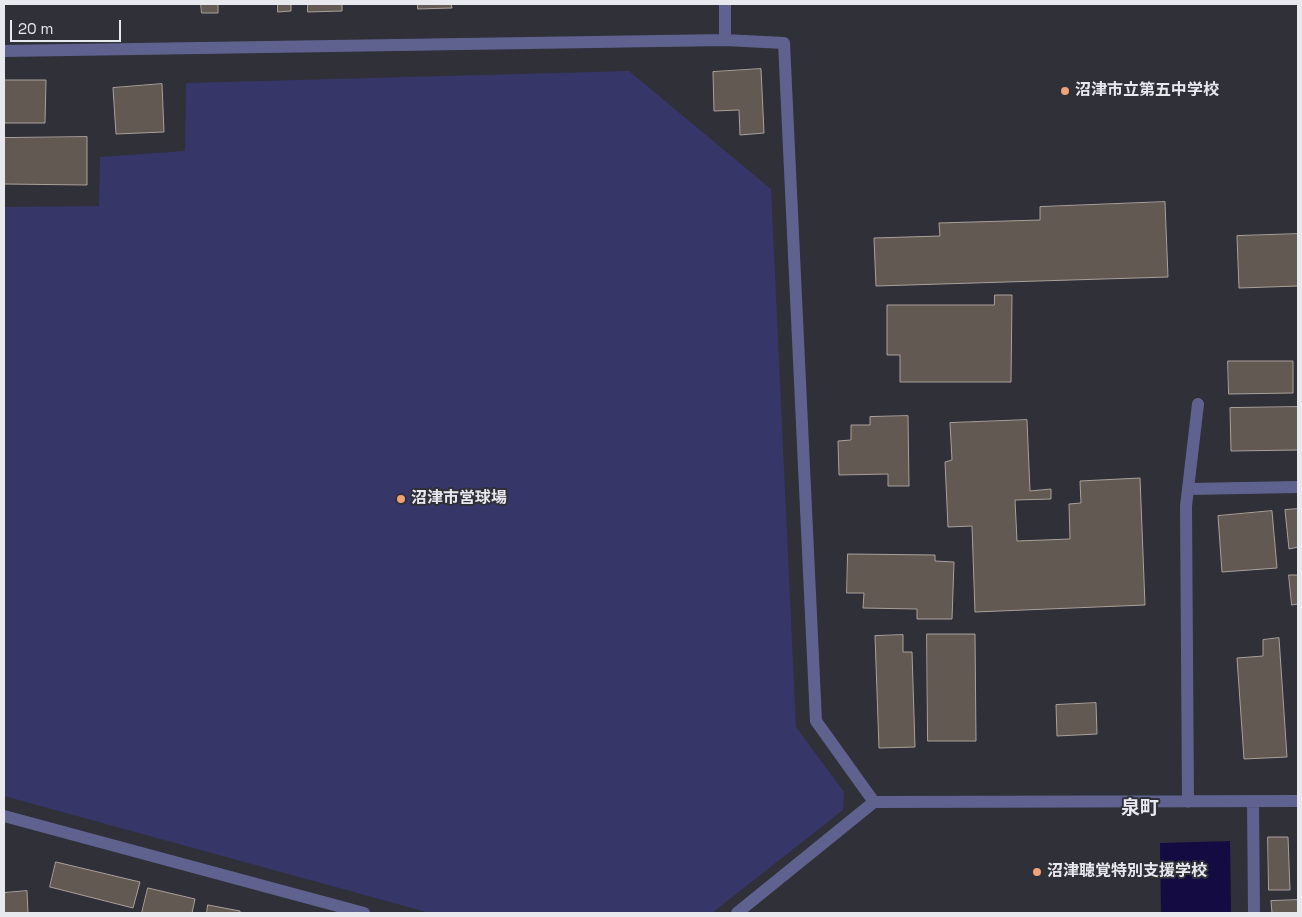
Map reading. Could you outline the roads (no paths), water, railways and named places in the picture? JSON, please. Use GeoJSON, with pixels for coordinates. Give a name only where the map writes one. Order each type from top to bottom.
{"type":"FeatureCollection","features":[{"type":"Feature","properties":{"kind":"street"},"geometry":{"type":"LineString","coordinates":[[724,4],[724,40]]}},
{"type":"Feature","properties":{"kind":"street"},"geometry":{"type":"LineString","coordinates":[[4,51],[724,40],[784,43],[816,721],[874,802]]}},
{"type":"Feature","properties":{"kind":"street"},"geometry":{"type":"LineString","coordinates":[[1188,802],[1186,506],[1198,404]]}},
{"type":"Feature","properties":{"kind":"street"},"geometry":{"type":"LineString","coordinates":[[1188,489],[1298,487]]}},
{"type":"Feature","properties":{"kind":"street"},"geometry":{"type":"LineString","coordinates":[[1253,801],[1254,913]]}},
{"type":"Feature","properties":{"kind":"street"},"geometry":{"type":"LineString","coordinates":[[737,913],[874,802],[1298,801]]}},
{"type":"Feature","properties":{"kind":"street"},"geometry":{"type":"LineString","coordinates":[[4,816],[364,913]]}},
{"type":"Feature","properties":{"kind":"place","name":"沼津市立第五中学校"},"geometry":{"type":"Point","coordinates":[1065,91]}},
{"type":"Feature","properties":{"kind":"place","name":"沼津市営球場"},"geometry":{"type":"Point","coordinates":[401,499]}},
{"type":"Feature","properties":{"kind":"place","name":"沼津聴覚特別支援学校"},"geometry":{"type":"Point","coordinates":[1037,872]}},
{"type":"Feature","properties":{"kind":"district","name":"泉町"},"geometry":{"type":"Point","coordinates":[1140,809]}}]}
